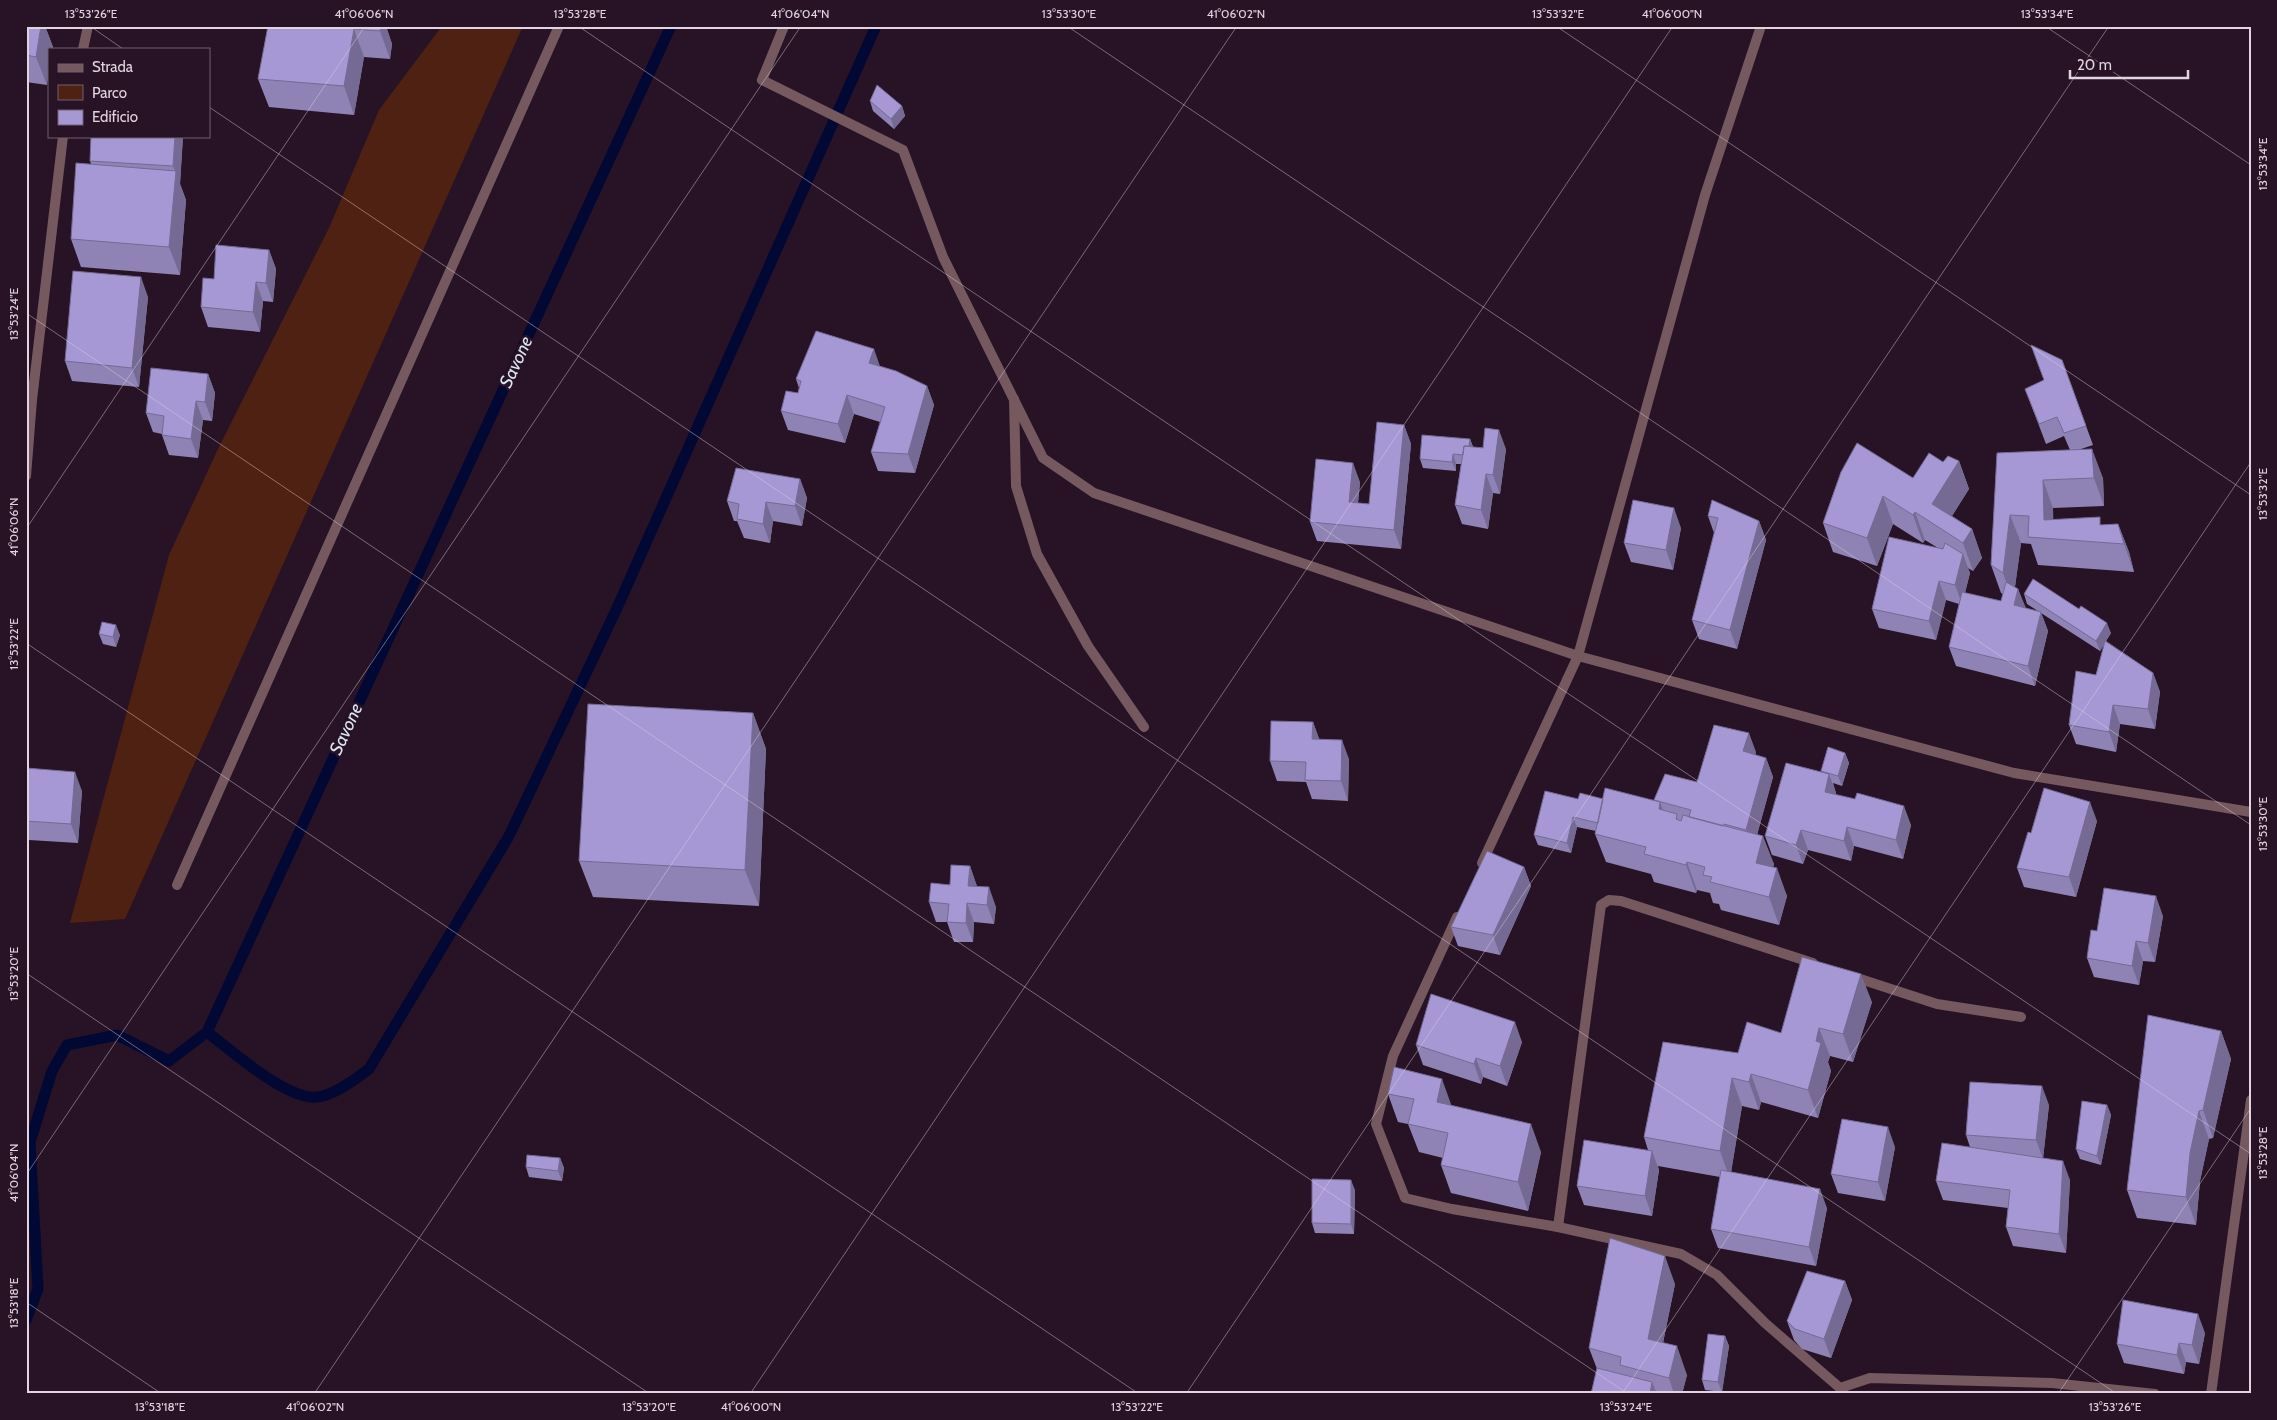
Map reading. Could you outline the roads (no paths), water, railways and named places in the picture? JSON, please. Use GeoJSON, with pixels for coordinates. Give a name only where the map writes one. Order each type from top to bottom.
{"type":"FeatureCollection","features":[{"type":"Feature","properties":{"kind":"street"},"geometry":{"type":"LineString","coordinates":[[83,48],[88,26]]}},
{"type":"Feature","properties":{"kind":"street"},"geometry":{"type":"LineString","coordinates":[[177,885],[559,26]]}},
{"type":"Feature","properties":{"kind":"street"},"geometry":{"type":"LineString","coordinates":[[784,26],[762,80],[903,150],[944,257],[1042,458],[1094,493],[1578,656],[2014,773],[2251,812]]}},
{"type":"Feature","properties":{"kind":"street"},"geometry":{"type":"LineString","coordinates":[[1479,869],[1578,656],[1705,195],[1761,26]]}},
{"type":"Feature","properties":{"kind":"street"},"geometry":{"type":"LineString","coordinates":[[26,476],[29,401],[63,138]]}},
{"type":"Feature","properties":{"kind":"street"},"geometry":{"type":"LineString","coordinates":[[1014,399],[1016,486],[1037,554],[1088,646],[1144,727]]}},
{"type":"Feature","properties":{"kind":"street"},"geometry":{"type":"LineString","coordinates":[[1558,1228],[1601,905],[1609,900],[1621,901],[1826,967]]}},
{"type":"Feature","properties":{"kind":"street"},"geometry":{"type":"LineString","coordinates":[[1463,905],[1393,1056],[1376,1124],[1405,1198],[1681,1254],[1717,1275],[1765,1323],[1842,1391],[1870,1378],[2052,1383],[2155,1394]]}},
{"type":"Feature","properties":{"kind":"street"},"geometry":{"type":"LineString","coordinates":[[1844,973],[1937,1004],[2022,1017]]}},
{"type":"Feature","properties":{"kind":"street"},"geometry":{"type":"LineString","coordinates":[[2210,1394],[2251,1100]]}},
{"type":"Feature","properties":{"kind":"waterway","name":"Savone"},"geometry":{"type":"LineString","coordinates":[[26,1320],[38,1289],[30,1142],[52,1071],[67,1045],[117,1035],[169,1061],[207,1032],[671,26]]}},
{"type":"Feature","properties":{"kind":"waterway"},"geometry":{"type":"LineString","coordinates":[[207,1032],[271,1080],[299,1094],[311,1097],[334,1092],[369,1069],[509,836],[617,608],[876,26]]}}]}
